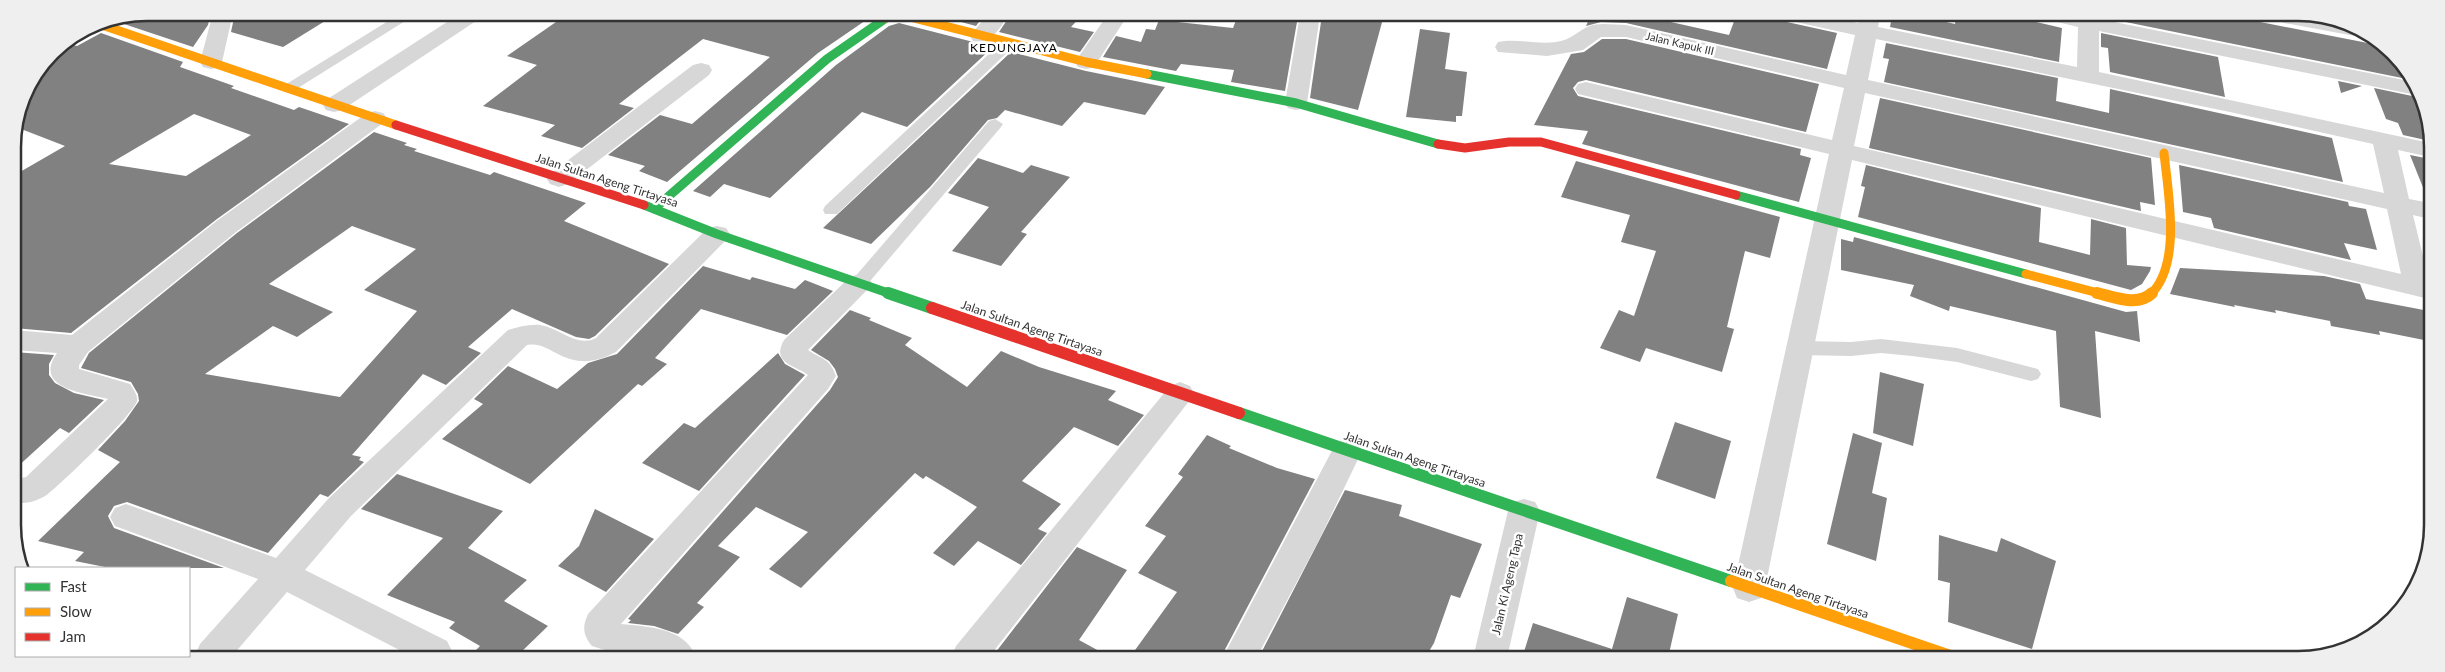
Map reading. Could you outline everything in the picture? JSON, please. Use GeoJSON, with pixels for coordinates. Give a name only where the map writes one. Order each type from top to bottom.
{"type":"FeatureCollection","features":[{"type":"Feature","properties":{"kind":"main road"},"geometry":{"type":"LineString","coordinates":[[655,208],[827,59],[879,22]]}},
{"type":"Feature","properties":{"kind":"main road"},"geometry":{"type":"LineString","coordinates":[[927,22],[1086,62],[1296,103],[1453,149],[1474,149],[1511,142],[1540,142],[1827,222],[2117,299],[2139,302],[2155,293],[2163,278],[2171,247],[2164,153]]}},
{"type":"Feature","properties":{"kind":"main road","name":"Jalan Sultan Ageng Tirtayasa"},"geometry":{"type":"LineString","coordinates":[[110,28],[334,105],[559,179],[655,208],[717,234],[1936,650]]}},
{"type":"Feature","properties":{"kind":"street"},"geometry":{"type":"LineString","coordinates":[[1296,103],[1309,21]]}},
{"type":"Feature","properties":{"kind":"street"},"geometry":{"type":"LineString","coordinates":[[1843,21],[1869,24],[2088,76],[2424,149]]}},
{"type":"Feature","properties":{"kind":"street"},"geometry":{"type":"LineString","coordinates":[[2088,76],[2089,21]]}},
{"type":"Feature","properties":{"kind":"street"},"geometry":{"type":"LineString","coordinates":[[2094,21],[2409,88]]}},
{"type":"Feature","properties":{"kind":"street"},"geometry":{"type":"LineString","coordinates":[[211,62],[221,22]]}},
{"type":"Feature","properties":{"kind":"street"},"geometry":{"type":"LineString","coordinates":[[334,105],[461,22]]}},
{"type":"Feature","properties":{"kind":"street"},"geometry":{"type":"LineString","coordinates":[[981,36],[993,22]]}},
{"type":"Feature","properties":{"kind":"street"},"geometry":{"type":"LineString","coordinates":[[1086,62],[1113,22]]}},
{"type":"Feature","properties":{"kind":"street"},"geometry":{"type":"LineString","coordinates":[[1749,588],[1869,24]]}},
{"type":"Feature","properties":{"kind":"street","name":"Jalan Kapuk III"},"geometry":{"type":"LineString","coordinates":[[1506,47],[1547,50],[1575,45],[1596,31],[1626,31],[2424,210]]}},
{"type":"Feature","properties":{"kind":"street"},"geometry":{"type":"LineString","coordinates":[[559,179],[701,70]]}},
{"type":"Feature","properties":{"kind":"street"},"geometry":{"type":"LineString","coordinates":[[1586,89],[1842,148],[2169,229],[2423,288]]}},
{"type":"Feature","properties":{"kind":"street"},"geometry":{"type":"LineString","coordinates":[[21,492],[37,485],[114,413],[122,402],[123,396],[120,391],[75,380],[64,374],[65,363],[78,345],[227,226],[375,118]]}},
{"type":"Feature","properties":{"kind":"street"},"geometry":{"type":"LineString","coordinates":[[2384,140],[2397,204],[2423,288]]}},
{"type":"Feature","properties":{"kind":"street"},"geometry":{"type":"LineString","coordinates":[[215,651],[340,507],[518,337],[531,333],[543,334],[579,351],[586,352],[592,352],[606,345],[717,234]]}},
{"type":"Feature","properties":{"kind":"street"},"geometry":{"type":"LineString","coordinates":[[675,651],[663,644],[604,636],[600,631],[600,624],[818,382],[822,376],[819,368],[795,356],[794,347],[859,283]]}},
{"type":"Feature","properties":{"kind":"street"},"geometry":{"type":"LineString","coordinates":[[21,341],[78,345]]}},
{"type":"Feature","properties":{"kind":"street"},"geometry":{"type":"LineString","coordinates":[[973,651],[1180,393]]}},
{"type":"Feature","properties":{"kind":"street"},"geometry":{"type":"LineString","coordinates":[[1244,650],[1303,540],[1347,450]]}},
{"type":"Feature","properties":{"kind":"street","name":"Jalan Ki Ageng Tapa"},"geometry":{"type":"LineString","coordinates":[[1492,650],[1524,511]]}},
{"type":"Feature","properties":{"kind":"street"},"geometry":{"type":"LineString","coordinates":[[126,517],[282,574],[435,651]]}},
{"type":"Feature","properties":{"kind":"lane"},"geometry":{"type":"LineString","coordinates":[[288,88],[396,22]]}},
{"type":"Feature","properties":{"kind":"lane"},"geometry":{"type":"LineString","coordinates":[[831,210],[1009,43]]}},
{"type":"Feature","properties":{"kind":"lane"},"geometry":{"type":"LineString","coordinates":[[859,283],[995,124]]}},
{"type":"Feature","properties":{"kind":"lane"},"geometry":{"type":"LineString","coordinates":[[1800,348],[1851,349],[1881,346],[1912,349],[1957,355],[2031,374]]}},
{"type":"Feature","properties":{"kind":"building"},"geometry":{"type":"Polygon","coordinates":[[[1236,21],[1297,21],[1285,91],[1231,82],[1234,70],[1181,64],[1176,71],[1103,57],[1116,36],[1141,42],[1146,29],[1155,30],[1158,22],[1233,28],[1236,21]]]}},
{"type":"Feature","properties":{"kind":"building"},"geometry":{"type":"Polygon","coordinates":[[[1321,21],[1382,21],[1358,110],[1310,98],[1321,21]]]}},
{"type":"Feature","properties":{"kind":"building"},"geometry":{"type":"Polygon","coordinates":[[[1588,21],[1668,21],[1729,35],[1734,21],[1786,21],[1837,33],[1827,69],[1626,23],[1601,22],[1586,26],[1588,21]]]}},
{"type":"Feature","properties":{"kind":"building"},"geometry":{"type":"Polygon","coordinates":[[[1891,21],[1943,21],[1955,24],[1955,21],[2033,21],[2062,28],[2059,62],[1890,27],[1891,21]]]}},
{"type":"Feature","properties":{"kind":"building"},"geometry":{"type":"Polygon","coordinates":[[[2121,21],[2256,21],[2368,43],[2387,58],[2404,78],[2121,21]]]}},
{"type":"Feature","properties":{"kind":"building"},"geometry":{"type":"Polygon","coordinates":[[[139,22],[209,22],[193,47],[124,24],[139,22]]]}},
{"type":"Feature","properties":{"kind":"building"},"geometry":{"type":"Polygon","coordinates":[[[233,22],[324,22],[283,47],[231,32],[233,22]]]}},
{"type":"Feature","properties":{"kind":"building"},"geometry":{"type":"Polygon","coordinates":[[[556,22],[864,22],[818,53],[667,182],[639,171],[645,166],[608,155],[660,115],[692,124],[770,57],[703,39],[619,104],[634,108],[582,148],[541,136],[555,125],[483,106],[537,65],[507,56],[556,22]]]}},
{"type":"Feature","properties":{"kind":"building"},"geometry":{"type":"Polygon","coordinates":[[[960,22],[979,22],[976,26],[960,22]]]}},
{"type":"Feature","properties":{"kind":"building"},"geometry":{"type":"Polygon","coordinates":[[[1006,22],[1076,22],[1071,27],[1094,32],[1080,52],[999,32],[1006,22]]]}},
{"type":"Feature","properties":{"kind":"building"},"geometry":{"type":"Polygon","coordinates":[[[899,23],[993,47],[907,127],[862,112],[770,198],[724,184],[710,197],[693,191],[836,65],[889,26],[899,23]]]}},
{"type":"Feature","properties":{"kind":"building"},"geometry":{"type":"Polygon","coordinates":[[[1420,29],[1450,33],[1445,69],[1467,72],[1462,116],[1456,116],[1456,122],[1406,117],[1420,29]]]}},
{"type":"Feature","properties":{"kind":"building"},"geometry":{"type":"Polygon","coordinates":[[[101,33],[183,62],[180,67],[234,86],[231,88],[294,110],[299,107],[349,124],[217,219],[71,333],[22,329],[22,171],[65,146],[22,129],[31,99],[42,77],[52,64],[73,45],[77,46],[101,33]],[[194,114],[109,164],[186,176],[251,135],[194,114]]]}},
{"type":"Feature","properties":{"kind":"building"},"geometry":{"type":"Polygon","coordinates":[[[2101,33],[2218,57],[2225,97],[2110,72],[2108,48],[2101,47],[2101,33]]]}},
{"type":"Feature","properties":{"kind":"building"},"geometry":{"type":"Polygon","coordinates":[[[1602,39],[1626,39],[1819,84],[1806,132],[1586,80],[1578,82],[1573,88],[1578,96],[1801,149],[1800,155],[1811,158],[1799,202],[1582,144],[1588,131],[1534,125],[1571,54],[1584,52],[1602,39]]]}},
{"type":"Feature","properties":{"kind":"building"},"geometry":{"type":"Polygon","coordinates":[[[1886,43],[2058,78],[2056,101],[2109,113],[2110,89],[2332,138],[2343,182],[1884,82],[1889,59],[1883,58],[1886,43]]]}},
{"type":"Feature","properties":{"kind":"building"},"geometry":{"type":"Polygon","coordinates":[[[1011,52],[1086,71],[1165,87],[1145,115],[1084,102],[1062,126],[1005,110],[997,118],[988,120],[930,187],[871,244],[823,228],[1011,52]]]}},
{"type":"Feature","properties":{"kind":"building"},"geometry":{"type":"Polygon","coordinates":[[[2338,81],[2362,86],[2341,93],[2338,81]]]}},
{"type":"Feature","properties":{"kind":"building"},"geometry":{"type":"Polygon","coordinates":[[[2374,88],[2413,96],[2423,131],[2424,140],[2403,135],[2398,123],[2386,119],[2374,88]]]}},
{"type":"Feature","properties":{"kind":"building"},"geometry":{"type":"Polygon","coordinates":[[[1880,98],[2151,158],[2155,205],[2140,202],[2141,211],[1869,148],[1880,98]]]}},
{"type":"Feature","properties":{"kind":"building"},"geometry":{"type":"Polygon","coordinates":[[[374,132],[407,143],[404,145],[417,149],[414,151],[490,175],[494,172],[586,203],[564,221],[669,264],[595,336],[589,339],[576,337],[512,309],[468,347],[481,353],[446,385],[423,374],[352,455],[361,457],[359,460],[364,462],[328,497],[320,494],[268,553],[127,502],[114,506],[108,516],[114,528],[224,568],[105,567],[75,561],[84,552],[38,541],[120,462],[98,450],[125,421],[139,401],[138,394],[131,382],[81,368],[89,353],[237,233],[374,132]],[[352,226],[269,284],[333,312],[297,337],[273,326],[205,374],[340,397],[417,311],[364,290],[416,249],[352,226]]]}},
{"type":"Feature","properties":{"kind":"building"},"geometry":{"type":"Polygon","coordinates":[[[2410,155],[2424,158],[2424,190],[2410,155]]]}},
{"type":"Feature","properties":{"kind":"building"},"geometry":{"type":"Polygon","coordinates":[[[978,158],[1023,173],[1031,165],[1070,177],[1021,232],[1027,234],[1001,266],[952,251],[989,207],[948,193],[978,158]]]}},
{"type":"Feature","properties":{"kind":"building"},"geometry":{"type":"Polygon","coordinates":[[[1576,161],[1780,217],[1770,258],[1745,251],[1727,327],[1734,329],[1722,372],[1646,348],[1640,362],[1600,348],[1619,310],[1634,316],[1656,251],[1621,242],[1630,215],[1561,197],[1576,161]]]}},
{"type":"Feature","properties":{"kind":"building"},"geometry":{"type":"Polygon","coordinates":[[[1866,165],[2041,208],[2039,242],[2090,255],[2091,219],[2126,228],[2127,265],[2151,267],[2150,271],[2142,284],[2131,290],[1858,217],[1865,187],[1861,186],[1866,165]]]}},
{"type":"Feature","properties":{"kind":"building"},"geometry":{"type":"Polygon","coordinates":[[[2179,165],[2348,202],[2349,206],[2366,209],[2377,250],[2344,243],[2351,260],[2214,228],[2211,218],[2183,212],[2179,165]]]}},
{"type":"Feature","properties":{"kind":"building"},"geometry":{"type":"Polygon","coordinates":[[[1854,237],[2126,312],[2137,311],[2140,342],[2095,331],[2101,418],[2060,407],[2056,331],[1950,306],[1949,311],[1910,296],[1914,285],[1841,270],[1841,239],[1853,242],[1854,237]]]}},
{"type":"Feature","properties":{"kind":"building"},"geometry":{"type":"Polygon","coordinates":[[[703,266],[750,280],[752,277],[795,289],[805,280],[833,291],[787,335],[701,309],[655,358],[667,364],[642,386],[638,384],[530,484],[442,439],[483,404],[474,399],[508,366],[557,389],[588,363],[617,354],[703,266]]]}},
{"type":"Feature","properties":{"kind":"building"},"geometry":{"type":"Polygon","coordinates":[[[2180,268],[2324,276],[2360,284],[2366,299],[2424,310],[2424,340],[2379,331],[2380,335],[2331,326],[2330,321],[2275,310],[2276,313],[2170,294],[2180,268]]]}},
{"type":"Feature","properties":{"kind":"building"},"geometry":{"type":"Polygon","coordinates":[[[850,310],[912,338],[905,345],[967,387],[1001,351],[1039,367],[1116,391],[1108,400],[1144,415],[1118,446],[1074,427],[1022,481],[1061,504],[1038,529],[1047,533],[1021,565],[978,541],[954,566],[933,553],[977,507],[926,476],[923,479],[915,473],[801,588],[769,569],[808,532],[756,507],[718,546],[740,557],[697,603],[704,607],[678,634],[654,626],[628,623],[631,620],[628,619],[830,390],[838,377],[835,369],[829,361],[811,350],[850,310]]]}},
{"type":"Feature","properties":{"kind":"building"},"geometry":{"type":"Polygon","coordinates":[[[21,353],[54,355],[49,364],[49,375],[55,383],[74,393],[104,400],[69,433],[60,428],[21,463],[21,353]]]}},
{"type":"Feature","properties":{"kind":"building"},"geometry":{"type":"Polygon","coordinates":[[[778,353],[785,364],[805,375],[699,491],[642,463],[684,423],[695,428],[778,353]]]}},
{"type":"Feature","properties":{"kind":"building"},"geometry":{"type":"Polygon","coordinates":[[[1880,372],[1924,384],[1913,446],[1873,433],[1880,372]]]}},
{"type":"Feature","properties":{"kind":"building"},"geometry":{"type":"Polygon","coordinates":[[[1675,422],[1731,441],[1715,499],[1656,478],[1675,422]]]}},
{"type":"Feature","properties":{"kind":"building"},"geometry":{"type":"Polygon","coordinates":[[[1853,433],[1882,443],[1872,493],[1887,498],[1876,561],[1827,544],[1853,433]]]}},
{"type":"Feature","properties":{"kind":"building"},"geometry":{"type":"Polygon","coordinates":[[[1207,435],[1231,446],[1229,448],[1277,468],[1315,479],[1224,651],[1135,651],[1177,592],[1138,573],[1166,536],[1145,526],[1183,477],[1178,474],[1207,435]]]}},
{"type":"Feature","properties":{"kind":"building"},"geometry":{"type":"Polygon","coordinates":[[[397,474],[503,511],[468,548],[527,580],[504,601],[548,626],[522,651],[475,651],[480,646],[449,628],[455,622],[387,595],[443,538],[361,509],[397,474]]]}},
{"type":"Feature","properties":{"kind":"building"},"geometry":{"type":"Polygon","coordinates":[[[1345,490],[1402,505],[1399,516],[1482,544],[1460,598],[1451,595],[1430,650],[1262,650],[1345,490]]]}},
{"type":"Feature","properties":{"kind":"building"},"geometry":{"type":"Polygon","coordinates":[[[595,509],[654,539],[606,592],[558,566],[579,546],[595,509]]]}},
{"type":"Feature","properties":{"kind":"building"},"geometry":{"type":"Polygon","coordinates":[[[1939,535],[1997,552],[2001,538],[2056,561],[2032,649],[1948,622],[1950,583],[1938,580],[1939,535]]]}},
{"type":"Feature","properties":{"kind":"building"},"geometry":{"type":"Polygon","coordinates":[[[1077,547],[1127,570],[1079,640],[1098,651],[997,651],[1077,547]]]}},
{"type":"Feature","properties":{"kind":"building"},"geometry":{"type":"Polygon","coordinates":[[[1627,597],[1678,614],[1670,650],[1524,650],[1533,623],[1612,649],[1627,597]]]}},
{"type":"Feature","properties":{"kind":"traffic: fast"},"geometry":{"type":"LineString","coordinates":[[655,208],[827,59],[881,22]]}},
{"type":"Feature","properties":{"kind":"traffic: fast"},"geometry":{"type":"LineString","coordinates":[[1147,74],[1296,103],[1438,144]]}},
{"type":"Feature","properties":{"kind":"traffic: fast"},"geometry":{"type":"LineString","coordinates":[[1736,195],[2026,274]]}},
{"type":"Feature","properties":{"kind":"traffic: fast"},"geometry":{"type":"LineString","coordinates":[[644,205],[717,234],[932,308]]}},
{"type":"Feature","properties":{"kind":"traffic: fast"},"geometry":{"type":"LineString","coordinates":[[1239,413],[1731,581]]}},
{"type":"Feature","properties":{"kind":"traffic: slow"},"geometry":{"type":"LineString","coordinates":[[928,22],[1086,62],[1147,74]]}},
{"type":"Feature","properties":{"kind":"traffic: slow"},"geometry":{"type":"LineString","coordinates":[[110,28],[396,125]]}},
{"type":"Feature","properties":{"kind":"traffic: slow"},"geometry":{"type":"LineString","coordinates":[[2026,274],[2128,301],[2147,298],[2159,285],[2167,266],[2170,242],[2170,216],[2164,153]]}},
{"type":"Feature","properties":{"kind":"traffic: slow"},"geometry":{"type":"LineString","coordinates":[[1731,581],[1933,650]]}},
{"type":"Feature","properties":{"kind":"traffic: jam"},"geometry":{"type":"LineString","coordinates":[[396,125],[644,205]]}},
{"type":"Feature","properties":{"kind":"traffic: jam"},"geometry":{"type":"LineString","coordinates":[[1438,144],[1465,148],[1509,142],[1541,142],[1736,195]]}},
{"type":"Feature","properties":{"kind":"traffic: jam"},"geometry":{"type":"LineString","coordinates":[[932,308],[1239,413]]}},
{"type":"Feature","properties":{"kind":"district","name":"KEDUNGJAYA"},"geometry":{"type":"Point","coordinates":[1014,47]}}]}
